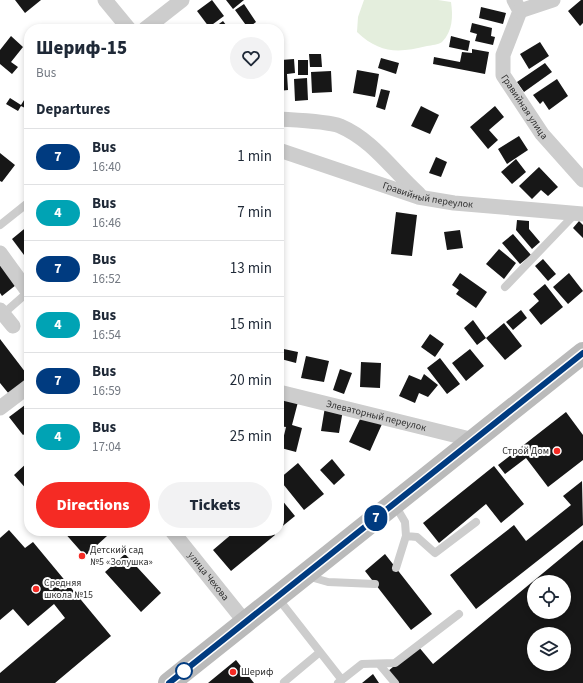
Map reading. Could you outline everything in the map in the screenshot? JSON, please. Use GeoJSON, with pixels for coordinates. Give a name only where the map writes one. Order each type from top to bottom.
{"type":"FeatureCollection","features":[{"type":"Feature","properties":{"kind":"street"},"geometry":{"type":"LineString","coordinates":[[105,0],[124,24]]}},
{"type":"Feature","properties":{"kind":"street"},"geometry":{"type":"LineString","coordinates":[[152,24],[182,0]]}},
{"type":"Feature","properties":{"kind":"street"},"geometry":{"type":"LineString","coordinates":[[517,6],[553,0]]}},
{"type":"Feature","properties":{"kind":"street","name":"Гравийная улица"},"geometry":{"type":"LineString","coordinates":[[517,6],[503,55],[503,75],[542,134],[583,180]]}},
{"type":"Feature","properties":{"kind":"street"},"geometry":{"type":"LineString","coordinates":[[284,120],[339,126],[371,145],[399,176],[423,197]]}},
{"type":"Feature","properties":{"kind":"street","name":"Гравийный переулок"},"geometry":{"type":"LineString","coordinates":[[284,152],[423,197],[454,203],[581,212]]}},
{"type":"Feature","properties":{"kind":"street"},"geometry":{"type":"LineString","coordinates":[[0,253],[24,286]]}},
{"type":"Feature","properties":{"kind":"street"},"geometry":{"type":"LineString","coordinates":[[2,312],[13,326]]}},
{"type":"Feature","properties":{"kind":"street"},"geometry":{"type":"LineString","coordinates":[[169,683],[583,353]]}},
{"type":"Feature","properties":{"kind":"street"},"geometry":{"type":"LineString","coordinates":[[0,408],[24,390]]}},
{"type":"Feature","properties":{"kind":"street","name":"Элеваторный переулок"},"geometry":{"type":"LineString","coordinates":[[284,393],[474,440]]}},
{"type":"Feature","properties":{"kind":"street","name":"улица Чехова"},"geometry":{"type":"LineString","coordinates":[[176,536],[245,622]]}},
{"type":"Feature","properties":{"kind":"lane"},"geometry":{"type":"LineString","coordinates":[[0,225],[24,206]]}},
{"type":"Feature","properties":{"kind":"lane"},"geometry":{"type":"LineString","coordinates":[[505,287],[581,212]]}},
{"type":"Feature","properties":{"kind":"lane"},"geometry":{"type":"LineString","coordinates":[[2,312],[24,297]]}},
{"type":"Feature","properties":{"kind":"lane"},"geometry":{"type":"LineString","coordinates":[[394,504],[405,522],[406,536],[396,568]]}},
{"type":"Feature","properties":{"kind":"lane"},"geometry":{"type":"LineString","coordinates":[[406,536],[417,537],[434,553],[476,522]]}},
{"type":"Feature","properties":{"kind":"lane"},"geometry":{"type":"LineString","coordinates":[[304,575],[328,582],[375,584]]}},
{"type":"Feature","properties":{"kind":"lane"},"geometry":{"type":"LineString","coordinates":[[277,597],[320,652],[340,681],[362,664],[395,664],[459,614]]}},
{"type":"Feature","properties":{"kind":"lane"},"geometry":{"type":"LineString","coordinates":[[284,682],[320,652]]}},
{"type":"Feature","properties":{"kind":"lane"},"geometry":{"type":"LineString","coordinates":[[379,664],[395,683]]}},
{"type":"Feature","properties":{"kind":"green space"},"geometry":{"type":"Polygon","coordinates":[[[364,0],[438,0],[451,2],[452,18],[450,28],[446,38],[437,44],[407,50],[390,50],[382,48],[365,39],[357,32],[358,17],[364,0]]]}},
{"type":"Feature","properties":{"kind":"building"},"geometry":{"type":"Polygon","coordinates":[[[15,0],[41,0],[25,13],[15,0]]]}},
{"type":"Feature","properties":{"kind":"building"},"geometry":{"type":"Polygon","coordinates":[[[212,0],[224,16],[213,24],[207,24],[197,11],[212,0]]]}},
{"type":"Feature","properties":{"kind":"building"},"geometry":{"type":"Polygon","coordinates":[[[226,0],[244,0],[233,9],[226,0]]]}},
{"type":"Feature","properties":{"kind":"building"},"geometry":{"type":"Polygon","coordinates":[[[583,0],[583,23],[580,26],[568,11],[583,0]]]}},
{"type":"Feature","properties":{"kind":"building"},"geometry":{"type":"Polygon","coordinates":[[[244,4],[256,22],[253,24],[245,24],[235,10],[244,4]]]}},
{"type":"Feature","properties":{"kind":"building"},"geometry":{"type":"Polygon","coordinates":[[[481,7],[506,13],[503,24],[479,18],[481,7]]]}},
{"type":"Feature","properties":{"kind":"building"},"geometry":{"type":"Polygon","coordinates":[[[472,23],[492,28],[491,36],[495,37],[493,45],[475,41],[477,34],[470,32],[472,23]]]}},
{"type":"Feature","properties":{"kind":"building"},"geometry":{"type":"Polygon","coordinates":[[[11,36],[23,47],[11,62],[18,67],[12,74],[0,64],[0,50],[11,36]]]}},
{"type":"Feature","properties":{"kind":"building"},"geometry":{"type":"Polygon","coordinates":[[[451,36],[470,41],[468,51],[449,47],[451,36]]]}},
{"type":"Feature","properties":{"kind":"building"},"geometry":{"type":"Polygon","coordinates":[[[540,42],[549,56],[529,69],[520,54],[540,42]]]}},
{"type":"Feature","properties":{"kind":"building"},"geometry":{"type":"Polygon","coordinates":[[[472,49],[489,52],[485,74],[433,64],[434,57],[460,62],[462,52],[472,53],[472,49]]]}},
{"type":"Feature","properties":{"kind":"building"},"geometry":{"type":"Polygon","coordinates":[[[309,54],[321,54],[322,67],[310,67],[309,54]]]}},
{"type":"Feature","properties":{"kind":"building"},"geometry":{"type":"Polygon","coordinates":[[[381,58],[399,63],[396,74],[378,68],[381,58]]]}},
{"type":"Feature","properties":{"kind":"building"},"geometry":{"type":"Polygon","coordinates":[[[294,59],[295,73],[287,74],[288,90],[284,90],[284,60],[294,59]]]}},
{"type":"Feature","properties":{"kind":"building"},"geometry":{"type":"Polygon","coordinates":[[[298,60],[308,60],[308,75],[298,75],[298,60]]]}},
{"type":"Feature","properties":{"kind":"building"},"geometry":{"type":"Polygon","coordinates":[[[545,63],[552,72],[524,92],[517,82],[545,63]]]}},
{"type":"Feature","properties":{"kind":"building"},"geometry":{"type":"Polygon","coordinates":[[[357,70],[379,74],[375,97],[353,93],[357,70]]]}},
{"type":"Feature","properties":{"kind":"building"},"geometry":{"type":"Polygon","coordinates":[[[331,71],[332,92],[312,93],[311,72],[331,71]]]}},
{"type":"Feature","properties":{"kind":"building"},"geometry":{"type":"Polygon","coordinates":[[[307,78],[308,100],[295,101],[294,79],[307,78]]]}},
{"type":"Feature","properties":{"kind":"building"},"geometry":{"type":"Polygon","coordinates":[[[557,79],[568,96],[549,110],[543,101],[540,104],[533,95],[557,79]]]}},
{"type":"Feature","properties":{"kind":"building"},"geometry":{"type":"Polygon","coordinates":[[[381,89],[390,91],[385,110],[376,107],[381,89]]]}},
{"type":"Feature","properties":{"kind":"building"},"geometry":{"type":"Polygon","coordinates":[[[10,98],[21,105],[24,100],[24,108],[21,106],[18,111],[6,104],[10,98]]]}},
{"type":"Feature","properties":{"kind":"building"},"geometry":{"type":"Polygon","coordinates":[[[421,106],[439,115],[430,134],[411,126],[421,106]]]}},
{"type":"Feature","properties":{"kind":"building"},"geometry":{"type":"Polygon","coordinates":[[[495,106],[504,117],[489,130],[498,140],[488,149],[470,127],[495,106]]]}},
{"type":"Feature","properties":{"kind":"building"},"geometry":{"type":"Polygon","coordinates":[[[519,136],[528,150],[507,164],[498,149],[519,136]]]}},
{"type":"Feature","properties":{"kind":"building"},"geometry":{"type":"Polygon","coordinates":[[[0,153],[15,165],[2,182],[0,181],[0,153]]]}},
{"type":"Feature","properties":{"kind":"building"},"geometry":{"type":"Polygon","coordinates":[[[436,157],[447,162],[441,177],[429,173],[436,157]]]}},
{"type":"Feature","properties":{"kind":"building"},"geometry":{"type":"Polygon","coordinates":[[[516,159],[526,172],[512,184],[501,172],[516,159]]]}},
{"type":"Feature","properties":{"kind":"building"},"geometry":{"type":"Polygon","coordinates":[[[539,167],[558,187],[548,196],[541,190],[532,199],[519,186],[539,167]]]}},
{"type":"Feature","properties":{"kind":"building"},"geometry":{"type":"Polygon","coordinates":[[[396,212],[417,215],[412,256],[391,254],[396,212]]]}},
{"type":"Feature","properties":{"kind":"building"},"geometry":{"type":"Polygon","coordinates":[[[517,220],[529,221],[529,229],[540,242],[532,249],[516,230],[517,220]]]}},
{"type":"Feature","properties":{"kind":"building"},"geometry":{"type":"Polygon","coordinates":[[[579,221],[583,225],[583,238],[573,228],[579,221]]]}},
{"type":"Feature","properties":{"kind":"building"},"geometry":{"type":"Polygon","coordinates":[[[24,229],[24,255],[12,239],[24,229]]]}},
{"type":"Feature","properties":{"kind":"building"},"geometry":{"type":"Polygon","coordinates":[[[460,230],[463,248],[447,250],[444,232],[460,230]]]}},
{"type":"Feature","properties":{"kind":"building"},"geometry":{"type":"Polygon","coordinates":[[[513,234],[531,255],[520,264],[502,243],[513,234]]]}},
{"type":"Feature","properties":{"kind":"building"},"geometry":{"type":"Polygon","coordinates":[[[499,249],[516,263],[504,279],[486,264],[499,249]]]}},
{"type":"Feature","properties":{"kind":"building"},"geometry":{"type":"Polygon","coordinates":[[[543,259],[556,274],[548,281],[535,266],[543,259]]]}},
{"type":"Feature","properties":{"kind":"building"},"geometry":{"type":"Polygon","coordinates":[[[0,263],[16,285],[2,296],[0,293],[0,263]]]}},
{"type":"Feature","properties":{"kind":"building"},"geometry":{"type":"Polygon","coordinates":[[[460,273],[487,292],[476,308],[456,294],[459,290],[452,285],[460,273]]]}},
{"type":"Feature","properties":{"kind":"building"},"geometry":{"type":"Polygon","coordinates":[[[569,273],[583,291],[568,304],[553,287],[569,273]]]}},
{"type":"Feature","properties":{"kind":"building"},"geometry":{"type":"Polygon","coordinates":[[[545,284],[563,307],[541,325],[529,310],[539,301],[533,294],[545,284]]]}},
{"type":"Feature","properties":{"kind":"building"},"geometry":{"type":"Polygon","coordinates":[[[521,310],[527,318],[513,330],[506,322],[521,310]]]}},
{"type":"Feature","properties":{"kind":"building"},"geometry":{"type":"Polygon","coordinates":[[[473,320],[486,338],[477,345],[464,328],[473,320]]]}},
{"type":"Feature","properties":{"kind":"building"},"geometry":{"type":"Polygon","coordinates":[[[504,323],[522,346],[505,360],[486,338],[504,323]]]}},
{"type":"Feature","properties":{"kind":"building"},"geometry":{"type":"Polygon","coordinates":[[[430,334],[444,344],[435,357],[421,347],[430,334]]]}},
{"type":"Feature","properties":{"kind":"building"},"geometry":{"type":"Polygon","coordinates":[[[0,339],[24,370],[24,383],[9,394],[0,383],[0,339]]]}},
{"type":"Feature","properties":{"kind":"building"},"geometry":{"type":"Polygon","coordinates":[[[284,349],[298,352],[296,363],[284,360],[284,349]]]}},
{"type":"Feature","properties":{"kind":"building"},"geometry":{"type":"Polygon","coordinates":[[[470,349],[484,366],[466,381],[452,363],[470,349]]]}},
{"type":"Feature","properties":{"kind":"building"},"geometry":{"type":"Polygon","coordinates":[[[306,356],[329,361],[324,382],[301,378],[306,356]]]}},
{"type":"Feature","properties":{"kind":"building"},"geometry":{"type":"Polygon","coordinates":[[[440,358],[460,384],[447,394],[427,368],[440,358]]]}},
{"type":"Feature","properties":{"kind":"building"},"geometry":{"type":"Polygon","coordinates":[[[361,362],[381,363],[380,388],[360,387],[361,362]]]}},
{"type":"Feature","properties":{"kind":"building"},"geometry":{"type":"Polygon","coordinates":[[[340,369],[352,373],[344,394],[333,390],[340,369]]]}},
{"type":"Feature","properties":{"kind":"building"},"geometry":{"type":"Polygon","coordinates":[[[424,374],[438,385],[428,397],[419,393],[415,403],[399,396],[409,375],[421,380],[424,374]]]}},
{"type":"Feature","properties":{"kind":"building"},"geometry":{"type":"Polygon","coordinates":[[[284,399],[298,402],[292,425],[302,428],[296,452],[284,449],[284,435],[286,427],[284,427],[284,399]]]}},
{"type":"Feature","properties":{"kind":"building"},"geometry":{"type":"Polygon","coordinates":[[[24,406],[24,434],[23,435],[9,417],[24,406]]]}},
{"type":"Feature","properties":{"kind":"building"},"geometry":{"type":"Polygon","coordinates":[[[325,407],[343,410],[339,433],[321,431],[325,407]]]}},
{"type":"Feature","properties":{"kind":"building"},"geometry":{"type":"Polygon","coordinates":[[[566,412],[583,435],[583,460],[548,487],[526,458],[505,474],[498,465],[566,412]]]}},
{"type":"Feature","properties":{"kind":"building"},"geometry":{"type":"Polygon","coordinates":[[[362,415],[382,424],[370,451],[349,442],[362,415]]]}},
{"type":"Feature","properties":{"kind":"building"},"geometry":{"type":"Polygon","coordinates":[[[332,459],[345,475],[334,485],[320,470],[332,459]]]}},
{"type":"Feature","properties":{"kind":"building"},"geometry":{"type":"Polygon","coordinates":[[[298,463],[324,494],[304,510],[284,485],[284,475],[298,463]]]}},
{"type":"Feature","properties":{"kind":"building"},"geometry":{"type":"Polygon","coordinates":[[[24,466],[24,486],[14,475],[24,466]]]}},
{"type":"Feature","properties":{"kind":"building"},"geometry":{"type":"Polygon","coordinates":[[[494,466],[524,504],[501,523],[486,504],[439,543],[423,523],[494,466]]]}},
{"type":"Feature","properties":{"kind":"building"},"geometry":{"type":"Polygon","coordinates":[[[582,481],[583,525],[476,609],[450,575],[514,525],[526,541],[571,505],[563,496],[582,481]]]}},
{"type":"Feature","properties":{"kind":"building"},"geometry":{"type":"Polygon","coordinates":[[[284,503],[295,516],[284,525],[284,503]]]}},
{"type":"Feature","properties":{"kind":"building","name":"Средняя школа №15"},"geometry":{"type":"Polygon","coordinates":[[[9,530],[25,548],[33,542],[111,636],[55,683],[0,683],[0,673],[65,618],[54,604],[28,626],[13,609],[0,620],[0,538],[9,530]]]}},
{"type":"Feature","properties":{"kind":"building"},"geometry":{"type":"Polygon","coordinates":[[[67,536],[107,536],[85,556],[67,536]]]}},
{"type":"Feature","properties":{"kind":"building"},"geometry":{"type":"Polygon","coordinates":[[[229,536],[274,536],[231,571],[213,550],[229,536]]]}},
{"type":"Feature","properties":{"kind":"building"},"geometry":{"type":"Polygon","coordinates":[[[583,540],[583,683],[396,683],[387,672],[418,646],[433,664],[527,586],[527,619],[571,619],[571,575],[541,575],[583,540]]]}},
{"type":"Feature","properties":{"kind":"building"},"geometry":{"type":"Polygon","coordinates":[[[125,554],[161,593],[141,612],[105,572],[125,554]]]}},
{"type":"Feature","properties":{"kind":"building"},"geometry":{"type":"Polygon","coordinates":[[[385,554],[432,614],[411,630],[365,571],[385,554]]]}},
{"type":"Feature","properties":{"kind":"building","name":"Шериф"},"geometry":{"type":"Polygon","coordinates":[[[236,660],[254,683],[208,683],[236,660]]]}},
{"type":"Feature","properties":{"kind":"building"},"geometry":{"type":"Polygon","coordinates":[[[373,674],[379,683],[362,683],[373,674]]]}},
{"type":"Feature","properties":{"kind":"bus line","name":"7"},"geometry":{"type":"LineString","coordinates":[[169,683],[583,353]]}},
{"type":"Feature","properties":{"kind":"place","name":"Строй Дом"},"geometry":{"type":"Point","coordinates":[557,451]}},
{"type":"Feature","properties":{"kind":"place","name":"Детский сад №5 «Золушка»"},"geometry":{"type":"Point","coordinates":[82,556]}},
{"type":"Feature","properties":{"kind":"place","name":"Средняя школа №15"},"geometry":{"type":"Point","coordinates":[36,589]}},
{"type":"Feature","properties":{"kind":"place","name":"Шериф"},"geometry":{"type":"Point","coordinates":[233,672]}}]}
